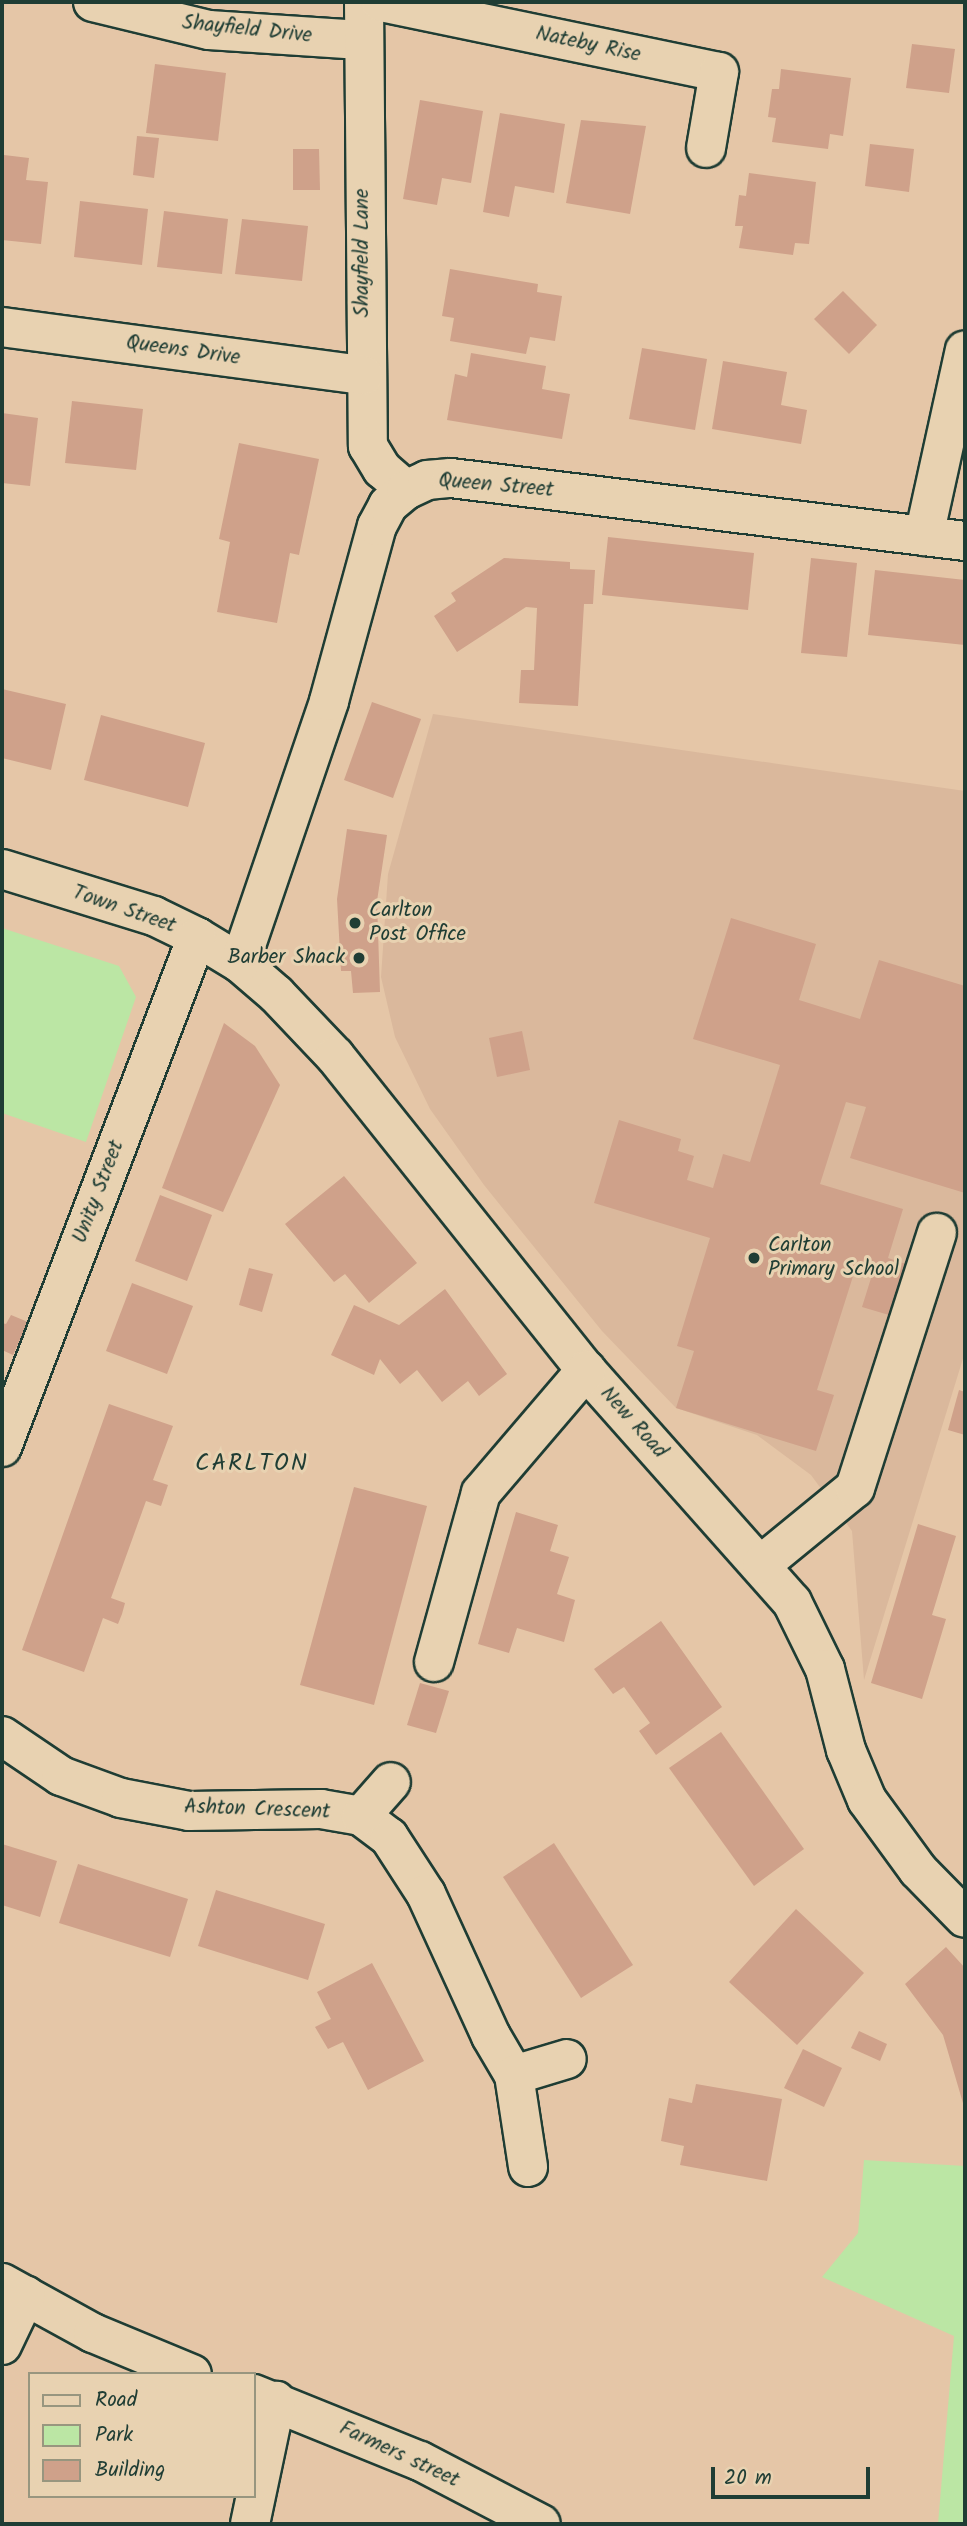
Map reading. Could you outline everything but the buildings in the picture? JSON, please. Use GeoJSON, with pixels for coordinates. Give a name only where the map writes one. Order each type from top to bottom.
{"type":"FeatureCollection","features":[{"type":"Feature","properties":{"kind":"street","name":"Shayfield Drive"},"geometry":{"type":"LineString","coordinates":[[93,2],[209,30],[361,40]]}},
{"type":"Feature","properties":{"kind":"street","name":"Shayfield Lane"},"geometry":{"type":"LineString","coordinates":[[364,2],[361,40],[364,375],[368,446],[382,469],[406,490]]}},
{"type":"Feature","properties":{"kind":"street","name":"Nateby Rise"},"geometry":{"type":"LineString","coordinates":[[382,2],[719,72],[706,148]]}},
{"type":"Feature","properties":{"kind":"street","name":"Queens Drive"},"geometry":{"type":"LineString","coordinates":[[2,327],[364,375]]}},
{"type":"Feature","properties":{"kind":"street"},"geometry":{"type":"LineString","coordinates":[[923,536],[965,349]]}},
{"type":"Feature","properties":{"kind":"street","name":"Queen Street"},"geometry":{"type":"LineString","coordinates":[[240,963],[329,701],[377,526],[388,505],[406,490],[427,480],[451,478],[965,541]]}},
{"type":"Feature","properties":{"kind":"street","name":"Town Street"},"geometry":{"type":"LineString","coordinates":[[2,869],[154,916],[197,937],[240,963]]}},
{"type":"Feature","properties":{"kind":"street","name":"Unity Street"},"geometry":{"type":"LineString","coordinates":[[2,1447],[197,937]]}},
{"type":"Feature","properties":{"kind":"street","name":"New Road"},"geometry":{"type":"LineString","coordinates":[[240,963],[335,1056],[586,1370],[762,1564],[792,1602],[825,1669],[846,1750],[867,1800],[918,1870],[965,1919]]}},
{"type":"Feature","properties":{"kind":"street"},"geometry":{"type":"LineString","coordinates":[[762,1564],[855,1488],[937,1233]]}},
{"type":"Feature","properties":{"kind":"street"},"geometry":{"type":"LineString","coordinates":[[434,1662],[481,1493],[586,1370]]}},
{"type":"Feature","properties":{"kind":"street","name":"Ashton Crescent"},"geometry":{"type":"LineString","coordinates":[[2,1736],[61,1776],[121,1798],[189,1811],[321,1809],[361,1816],[389,1837],[426,1894],[491,2036],[514,2075],[528,2167]]}},
{"type":"Feature","properties":{"kind":"street","name":"Ashton Crescent"},"geometry":{"type":"LineString","coordinates":[[361,1816],[391,1782]]}},
{"type":"Feature","properties":{"kind":"street"},"geometry":{"type":"LineString","coordinates":[[514,2075],[567,2059]]}},
{"type":"Feature","properties":{"kind":"street"},"geometry":{"type":"LineString","coordinates":[[2,2344],[14,2289],[93,2333],[187,2372]]}},
{"type":"Feature","properties":{"kind":"street"},"geometry":{"type":"LineString","coordinates":[[256,2473],[265,2397]]}},
{"type":"Feature","properties":{"kind":"street","name":"Farmers street"},"geometry":{"type":"LineString","coordinates":[[265,2397],[420,2461],[541,2524]]}},
{"type":"Feature","properties":{"kind":"street"},"geometry":{"type":"LineString","coordinates":[[250,2524],[253,2498]]}},
{"type":"Feature","properties":{"kind":"shaded area","name":"Carlton Primary School"},"geometry":{"type":"Polygon","coordinates":[[[433,714],[965,791],[965,1352],[864,1680],[852,1531],[811,1475],[757,1435],[676,1408],[602,1331],[484,1185],[430,1109],[395,1037],[381,977],[388,874],[433,714]]]}},
{"type":"Feature","properties":{"kind":"green space"},"geometry":{"type":"Polygon","coordinates":[[[2,928],[119,966],[136,997],[86,1142],[2,1113],[2,928]]]}},
{"type":"Feature","properties":{"kind":"green space"},"geometry":{"type":"Polygon","coordinates":[[[864,2160],[965,2166],[965,2524],[938,2524],[954,2336],[822,2277],[858,2233],[864,2160]]]}},
{"type":"Feature","properties":{"kind":"place","name":"Carlton Post Office"},"geometry":{"type":"Point","coordinates":[355,923]}},
{"type":"Feature","properties":{"kind":"place","name":"Barber Shack"},"geometry":{"type":"Point","coordinates":[359,958]}},
{"type":"Feature","properties":{"kind":"place","name":"Carlton Primary School"},"geometry":{"type":"Point","coordinates":[754,1258]}},
{"type":"Feature","properties":{"kind":"district","name":"CARLTON"},"geometry":{"type":"Point","coordinates":[252,1464]}}]}
